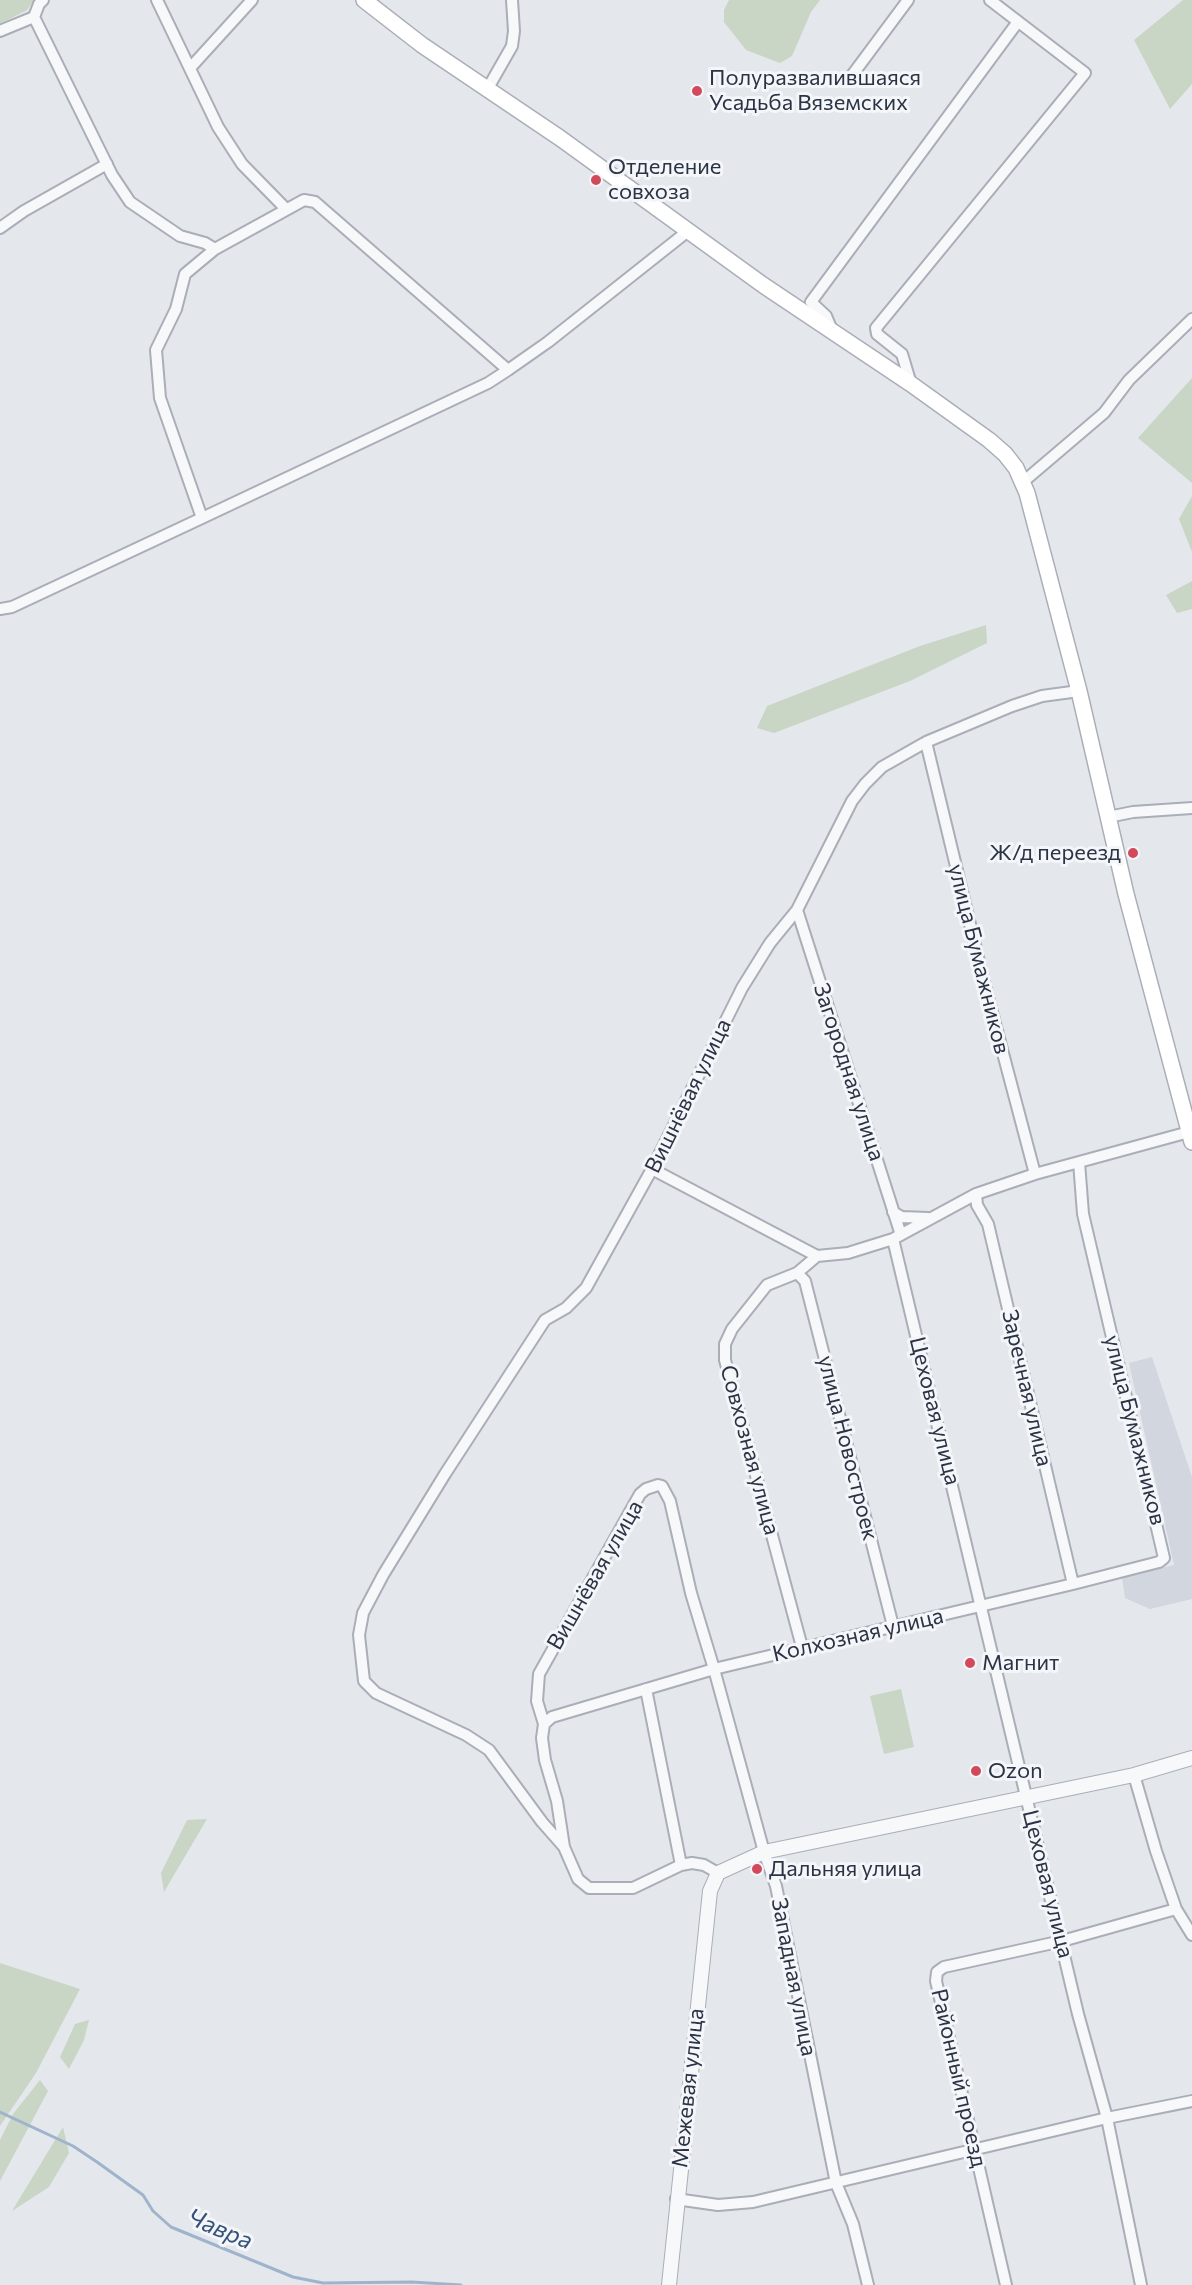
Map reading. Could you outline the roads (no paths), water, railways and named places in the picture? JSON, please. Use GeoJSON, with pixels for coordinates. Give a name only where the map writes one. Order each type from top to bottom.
{"type":"FeatureCollection","features":[{"type":"Feature","properties":{"kind":"main road"},"geometry":{"type":"LineString","coordinates":[[364,0],[422,45],[488,88],[763,285],[831,328],[911,384],[1005,454],[1023,482],[1079,691],[1108,818],[1191,1137]]}},
{"type":"Feature","properties":{"kind":"street"},"geometry":{"type":"LineString","coordinates":[[0,31],[34,16],[43,0]]}},
{"type":"Feature","properties":{"kind":"street"},"geometry":{"type":"LineString","coordinates":[[157,0],[218,127],[242,164],[286,209]]}},
{"type":"Feature","properties":{"kind":"street"},"geometry":{"type":"LineString","coordinates":[[190,67],[252,0]]}},
{"type":"Feature","properties":{"kind":"street"},"geometry":{"type":"LineString","coordinates":[[488,88],[512,46],[514,31],[512,0]]}},
{"type":"Feature","properties":{"kind":"street"},"geometry":{"type":"LineString","coordinates":[[850,78],[908,0]]}},
{"type":"Feature","properties":{"kind":"street"},"geometry":{"type":"LineString","coordinates":[[911,384],[903,354],[878,334],[876,328],[1085,73],[990,0]]}},
{"type":"Feature","properties":{"kind":"street"},"geometry":{"type":"LineString","coordinates":[[34,16],[107,164],[130,202],[180,236],[205,243],[215,249]]}},
{"type":"Feature","properties":{"kind":"street"},"geometry":{"type":"LineString","coordinates":[[831,328],[826,316],[811,302],[1017,23]]}},
{"type":"Feature","properties":{"kind":"street"},"geometry":{"type":"LineString","coordinates":[[0,228],[32,206],[107,164]]}},
{"type":"Feature","properties":{"kind":"street"},"geometry":{"type":"LineString","coordinates":[[202,518],[159,398],[156,350],[176,309],[185,274],[215,249],[304,200],[315,202],[507,370]]}},
{"type":"Feature","properties":{"kind":"street"},"geometry":{"type":"LineString","coordinates":[[0,609],[12,607],[488,383],[548,342],[688,231]]}},
{"type":"Feature","properties":{"kind":"street"},"geometry":{"type":"LineString","coordinates":[[1023,482],[1104,413],[1129,380],[1192,319]]}},
{"type":"Feature","properties":{"kind":"street","name":"Вишнёвая улица"},"geometry":{"type":"LineString","coordinates":[[564,1847],[542,1822],[489,1750],[466,1735],[376,1693],[364,1681],[359,1635],[363,1613],[383,1575],[545,1320],[566,1308],[586,1288],[652,1169],[742,988],[770,943],[797,910],[852,801],[865,784],[882,767],[926,742],[1042,696],[1079,691]]}},
{"type":"Feature","properties":{"kind":"street","name":"улица Бумажников"},"geometry":{"type":"LineString","coordinates":[[926,742],[979,962],[1035,1174]]}},
{"type":"Feature","properties":{"kind":"street"},"geometry":{"type":"LineString","coordinates":[[1108,818],[1140,811],[1192,808]]}},
{"type":"Feature","properties":{"kind":"street","name":"Загородная улица"},"geometry":{"type":"LineString","coordinates":[[797,910],[893,1212],[897,1237]]}},
{"type":"Feature","properties":{"kind":"street"},"geometry":{"type":"LineString","coordinates":[[652,1169],[817,1256],[848,1252],[897,1237],[976,1194],[1035,1174],[1191,1137]]}},
{"type":"Feature","properties":{"kind":"street","name":"улица Бумажников"},"geometry":{"type":"LineString","coordinates":[[1078,1162],[1083,1214],[1164,1558]]}},
{"type":"Feature","properties":{"kind":"street","name":"Заречная улица"},"geometry":{"type":"LineString","coordinates":[[976,1194],[977,1204],[988,1224],[1073,1584]]}},
{"type":"Feature","properties":{"kind":"street"},"geometry":{"type":"LineString","coordinates":[[893,1212],[902,1217],[932,1218]]}},
{"type":"Feature","properties":{"kind":"street","name":"Цеховая улица"},"geometry":{"type":"LineString","coordinates":[[897,1237],[1026,1798],[1091,2065],[1107,2118],[1141,2285]]}},
{"type":"Feature","properties":{"kind":"street","name":"Совхозная улица"},"geometry":{"type":"LineString","coordinates":[[801,1647],[725,1360],[725,1344],[732,1329],[766,1285],[797,1273],[817,1256]]}},
{"type":"Feature","properties":{"kind":"street","name":"улица Новостроек"},"geometry":{"type":"LineString","coordinates":[[797,1273],[805,1281],[893,1626]]}},
{"type":"Feature","properties":{"kind":"street","name":"Вишнёвая улица"},"geometry":{"type":"LineString","coordinates":[[548,1720],[537,1701],[539,1674],[640,1494],[658,1485],[666,1489],[670,1501],[691,1593],[714,1669]]}},
{"type":"Feature","properties":{"kind":"street","name":"Колхозная улица"},"geometry":{"type":"LineString","coordinates":[[548,1720],[714,1669],[1073,1584],[1159,1562],[1164,1558]]}},
{"type":"Feature","properties":{"kind":"street","name":"Западная улица"},"geometry":{"type":"LineString","coordinates":[[714,1669],[764,1852],[776,1886],[836,2182],[853,2224],[868,2285]]}},
{"type":"Feature","properties":{"kind":"street"},"geometry":{"type":"LineString","coordinates":[[646,1689],[681,1865]]}},
{"type":"Feature","properties":{"kind":"street"},"geometry":{"type":"LineString","coordinates":[[548,1720],[542,1738],[545,1760],[557,1801],[564,1847],[578,1879],[589,1888],[633,1888],[681,1865],[704,1865],[718,1873],[764,1852],[1134,1775],[1192,1758]]}},
{"type":"Feature","properties":{"kind":"street"},"geometry":{"type":"LineString","coordinates":[[1134,1775],[1176,1909],[1192,1935]]}},
{"type":"Feature","properties":{"kind":"street","name":"Межевая улица"},"geometry":{"type":"LineString","coordinates":[[669,2285],[676,2199],[710,1891],[718,1873]]}},
{"type":"Feature","properties":{"kind":"street","name":"Районный проезд"},"geometry":{"type":"LineString","coordinates":[[1006,2285],[936,1982],[937,1972],[944,1967],[1062,1941],[1176,1909]]}},
{"type":"Feature","properties":{"kind":"street"},"geometry":{"type":"LineString","coordinates":[[676,2199],[736,2205],[1107,2118],[1192,2101]]}},
{"type":"Feature","properties":{"kind":"waterway","name":"Чавра"},"geometry":{"type":"LineString","coordinates":[[0,2112],[73,2146],[97,2162],[143,2195],[153,2211],[171,2227],[293,2277],[323,2283],[412,2282],[461,2285]]}},
{"type":"Feature","properties":{"kind":"place","name":"Полуразвалившаяся Усадьба Вяземских"},"geometry":{"type":"Point","coordinates":[697,91]}},
{"type":"Feature","properties":{"kind":"place","name":"Отделение совхоза"},"geometry":{"type":"Point","coordinates":[596,180]}},
{"type":"Feature","properties":{"kind":"place","name":"Ж/д переезд"},"geometry":{"type":"Point","coordinates":[1133,853]}},
{"type":"Feature","properties":{"kind":"place","name":"Магнит"},"geometry":{"type":"Point","coordinates":[970,1663]}},
{"type":"Feature","properties":{"kind":"place","name":"Ozon"},"geometry":{"type":"Point","coordinates":[976,1771]}},
{"type":"Feature","properties":{"kind":"place","name":"Дальняя улица"},"geometry":{"type":"Point","coordinates":[757,1869]}}]}
